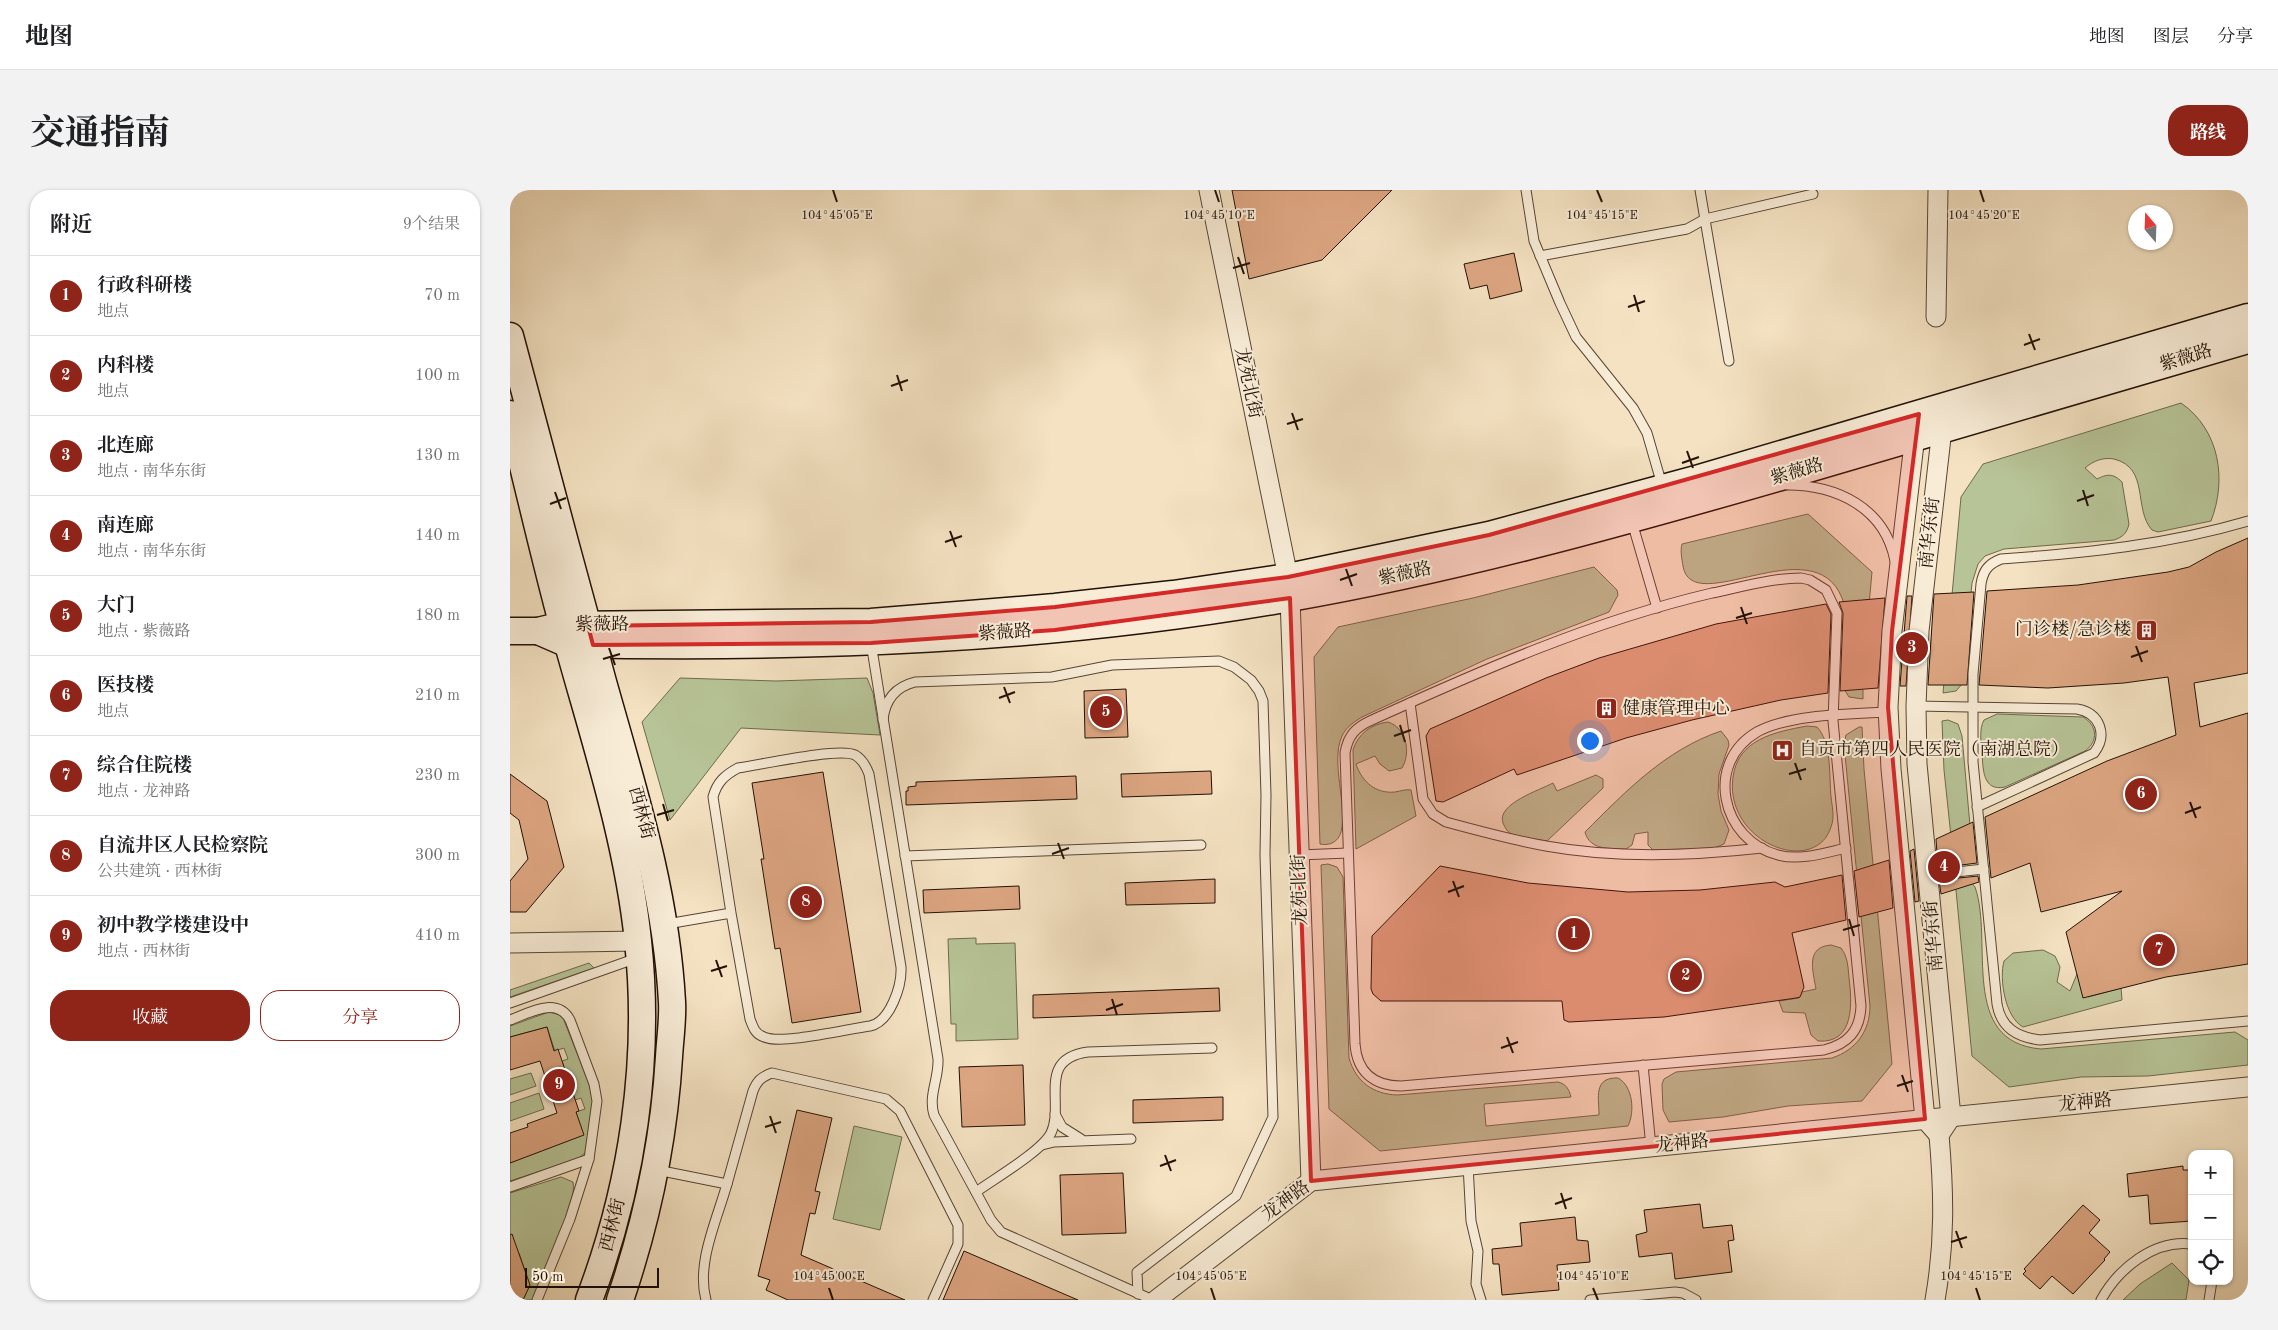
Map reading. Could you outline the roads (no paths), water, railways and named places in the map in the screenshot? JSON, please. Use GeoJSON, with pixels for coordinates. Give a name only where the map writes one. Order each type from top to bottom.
{"type":"FeatureCollection","features":[{"type":"Feature","properties":{"kind":"main road","name":"紫薇路"},"geometry":{"type":"LineString","coordinates":[[570,634],[871,622],[1065,606],[1173,594],[1289,588],[1663,488],[2248,317]]}},
{"type":"Feature","properties":{"kind":"main road","name":"西林街"},"geometry":{"type":"LineString","coordinates":[[510,336],[570,634],[650,847],[665,925],[672,1004],[668,1086],[657,1170],[634,1260],[620,1300]]}},
{"type":"Feature","properties":{"kind":"main road","name":"紫薇路"},"geometry":{"type":"LineString","coordinates":[[510,631],[871,643],[1055,630],[1289,588],[1494,556],[1752,486],[2248,340]]}},
{"type":"Feature","properties":{"kind":"main road","name":"西林街"},"geometry":{"type":"LineString","coordinates":[[510,414],[570,634],[624,855],[638,949],[643,1009],[639,1082],[628,1164],[607,1254],[589,1300]]}},
{"type":"Feature","properties":{"kind":"street","name":"龙苑北街"},"geometry":{"type":"LineString","coordinates":[[1209,190],[1289,588],[1311,1181]]}},
{"type":"Feature","properties":{"kind":"street"},"geometry":{"type":"LineString","coordinates":[[1936,317],[1938,190]]}},
{"type":"Feature","properties":{"kind":"street","name":"南华东街"},"geometry":{"type":"LineString","coordinates":[[1946,406],[1940,431],[1920,631],[1916,706],[1917,764],[1951,1117]]}},
{"type":"Feature","properties":{"kind":"street","name":"南华东街"},"geometry":{"type":"LineString","coordinates":[[1919,414],[1913,439],[1892,631],[1888,712],[1891,768],[1925,1120]]}},
{"type":"Feature","properties":{"kind":"street"},"geometry":{"type":"LineString","coordinates":[[510,943],[638,949]]}},
{"type":"Feature","properties":{"kind":"street","name":"龙神路"},"geometry":{"type":"LineString","coordinates":[[1155,1300],[1311,1181],[2248,1087]]}},
{"type":"Feature","properties":{"kind":"street"},"geometry":{"type":"LineString","coordinates":[[1935,1300],[1942,1259],[1944,1221],[1939,1135],[1951,1117]]}},
{"type":"Feature","properties":{"kind":"street"},"geometry":{"type":"LineString","coordinates":[[1925,1120],[1939,1135]]}},
{"type":"Feature","properties":{"kind":"lane"},"geometry":{"type":"LineString","coordinates":[[1526,190],[1530,221],[1540,256],[1576,338],[1633,408],[1647,433],[1663,488]]}},
{"type":"Feature","properties":{"kind":"lane"},"geometry":{"type":"LineString","coordinates":[[1700,190],[1729,361]]}},
{"type":"Feature","properties":{"kind":"lane"},"geometry":{"type":"LineString","coordinates":[[1540,256],[1687,229],[1705,219],[1813,194]]}},
{"type":"Feature","properties":{"kind":"lane"},"geometry":{"type":"LineString","coordinates":[[1752,486],[1791,485],[1822,488],[1847,497],[1864,507],[1886,534],[1893,552],[1898,578]]}},
{"type":"Feature","properties":{"kind":"lane"},"geometry":{"type":"LineString","coordinates":[[1631,519],[1657,608]]}},
{"type":"Feature","properties":{"kind":"lane"},"geometry":{"type":"LineString","coordinates":[[2248,521],[2186,536],[2128,547],[2043,557],[2001,558],[1993,562],[1983,574],[1981,584],[1972,707],[1973,762],[1996,1004],[2002,1019],[2014,1034],[2023,1038],[2040,1040],[2248,1021]]}},
{"type":"Feature","properties":{"kind":"lane"},"geometry":{"type":"LineString","coordinates":[[1802,578],[1818,584],[1832,598],[1837,613],[1833,715],[1862,1006],[1859,1024],[1851,1036],[1838,1047],[1824,1050],[1401,1086],[1389,1086],[1372,1080],[1361,1067],[1355,1052],[1345,753],[1349,737],[1362,725],[1410,703],[1535,649],[1690,598],[1783,579],[1802,578]]}},
{"type":"Feature","properties":{"kind":"lane"},"geometry":{"type":"LineString","coordinates":[[871,643],[938,1060],[938,1077],[932,1092],[932,1108],[996,1227],[1008,1236],[1155,1300]]}},
{"type":"Feature","properties":{"kind":"lane"},"geometry":{"type":"LineString","coordinates":[[883,720],[884,711],[892,694],[899,687],[915,682],[1052,677],[1112,665],[1219,661],[1234,667],[1251,680],[1259,691],[1263,709],[1266,794],[1265,855],[1273,1117],[1239,1191],[1137,1272],[1138,1294]]}},
{"type":"Feature","properties":{"kind":"lane"},"geometry":{"type":"LineString","coordinates":[[1410,703],[1423,799],[1433,814],[1446,822],[1547,846],[1608,853],[1693,855],[1762,848]]}},
{"type":"Feature","properties":{"kind":"lane"},"geometry":{"type":"LineString","coordinates":[[1916,706],[2077,709],[2090,713],[2101,728],[2099,746],[2088,757],[1977,807]]}},
{"type":"Feature","properties":{"kind":"lane"},"geometry":{"type":"LineString","coordinates":[[1846,848],[1794,857],[1780,855],[1762,848],[1739,831],[1725,799],[1725,780],[1732,758],[1746,740],[1766,728],[1833,715],[1888,712]]}},
{"type":"Feature","properties":{"kind":"lane"},"geometry":{"type":"LineString","coordinates":[[836,752],[855,755],[866,766],[869,774],[901,968],[899,991],[882,1019],[870,1026],[779,1040],[762,1037],[755,1031],[750,1020],[731,914],[713,797],[716,785],[738,768],[836,752]]}},
{"type":"Feature","properties":{"kind":"lane"},"geometry":{"type":"LineString","coordinates":[[905,856],[1201,845]]}},
{"type":"Feature","properties":{"kind":"lane"},"geometry":{"type":"LineString","coordinates":[[1299,855],[1348,853]]}},
{"type":"Feature","properties":{"kind":"lane"},"geometry":{"type":"LineString","coordinates":[[1928,875],[1984,869]]}},
{"type":"Feature","properties":{"kind":"lane"},"geometry":{"type":"LineString","coordinates":[[665,925],[731,914]]}},
{"type":"Feature","properties":{"kind":"lane"},"geometry":{"type":"LineString","coordinates":[[510,1003],[638,949]]}},
{"type":"Feature","properties":{"kind":"lane"},"geometry":{"type":"LineString","coordinates":[[510,1020],[546,1008],[558,1009],[568,1016],[596,1092],[589,1159],[570,1219],[537,1300]]}},
{"type":"Feature","properties":{"kind":"lane"},"geometry":{"type":"LineString","coordinates":[[976,1192],[1040,1146],[1051,1132],[1055,1077],[1063,1064],[1075,1056],[1088,1052],[1212,1048]]}},
{"type":"Feature","properties":{"kind":"lane"},"geometry":{"type":"LineString","coordinates":[[1643,1065],[1651,1147]]}},
{"type":"Feature","properties":{"kind":"lane"},"geometry":{"type":"LineString","coordinates":[[706,1300],[703,1281],[705,1260],[753,1091],[756,1082],[763,1076],[772,1073],[886,1099],[900,1112],[958,1225],[958,1244],[933,1300]]}},
{"type":"Feature","properties":{"kind":"lane"},"geometry":{"type":"LineString","coordinates":[[1054,1110],[1059,1122],[1066,1131],[1078,1138],[1088,1140]]}},
{"type":"Feature","properties":{"kind":"lane"},"geometry":{"type":"LineString","coordinates":[[1040,1146],[1054,1142],[1131,1139]]}},
{"type":"Feature","properties":{"kind":"lane"},"geometry":{"type":"LineString","coordinates":[[510,1187],[589,1159]]}},
{"type":"Feature","properties":{"kind":"lane"},"geometry":{"type":"LineString","coordinates":[[1468,1165],[1471,1221],[1478,1251],[1476,1284],[1481,1300]]}},
{"type":"Feature","properties":{"kind":"lane"},"geometry":{"type":"LineString","coordinates":[[657,1170],[727,1184]]}},
{"type":"Feature","properties":{"kind":"lane"},"geometry":{"type":"LineString","coordinates":[[2101,1300],[2114,1280],[2128,1266],[2145,1254],[2172,1246],[2188,1244]]}},
{"type":"Feature","properties":{"kind":"lane"},"geometry":{"type":"LineString","coordinates":[[2209,1300],[2211,1285]]}},
{"type":"Feature","properties":{"kind":"lane"},"geometry":{"type":"LineString","coordinates":[[1590,1300],[1675,1292],[1683,1293],[1696,1300]]}},
{"type":"Feature","properties":{"kind":"place","name":"门诊楼/急诊楼"},"geometry":{"type":"Point","coordinates":[2147,630]}},
{"type":"Feature","properties":{"kind":"place","name":"北连廊"},"geometry":{"type":"Point","coordinates":[1912,648]}},
{"type":"Feature","properties":{"kind":"place","name":"健康管理中心"},"geometry":{"type":"Point","coordinates":[1606,709]}},
{"type":"Feature","properties":{"kind":"place","name":"大门"},"geometry":{"type":"Point","coordinates":[1106,712]}},
{"type":"Feature","properties":{"kind":"place","name":"自贡市第四人民医院（南湖总院）"},"geometry":{"type":"Point","coordinates":[1783,750]}},
{"type":"Feature","properties":{"kind":"place","name":"医技楼"},"geometry":{"type":"Point","coordinates":[2141,794]}},
{"type":"Feature","properties":{"kind":"place","name":"南连廊"},"geometry":{"type":"Point","coordinates":[1944,867]}},
{"type":"Feature","properties":{"kind":"place","name":"自流井区人民检察院"},"geometry":{"type":"Point","coordinates":[806,902]}},
{"type":"Feature","properties":{"kind":"place","name":"行政科研楼"},"geometry":{"type":"Point","coordinates":[1574,934]}},
{"type":"Feature","properties":{"kind":"place","name":"综合住院楼"},"geometry":{"type":"Point","coordinates":[2159,950]}},
{"type":"Feature","properties":{"kind":"place","name":"内科楼"},"geometry":{"type":"Point","coordinates":[1686,976]}},
{"type":"Feature","properties":{"kind":"place","name":"初中教学楼建设中"},"geometry":{"type":"Point","coordinates":[559,1085]}}]}
